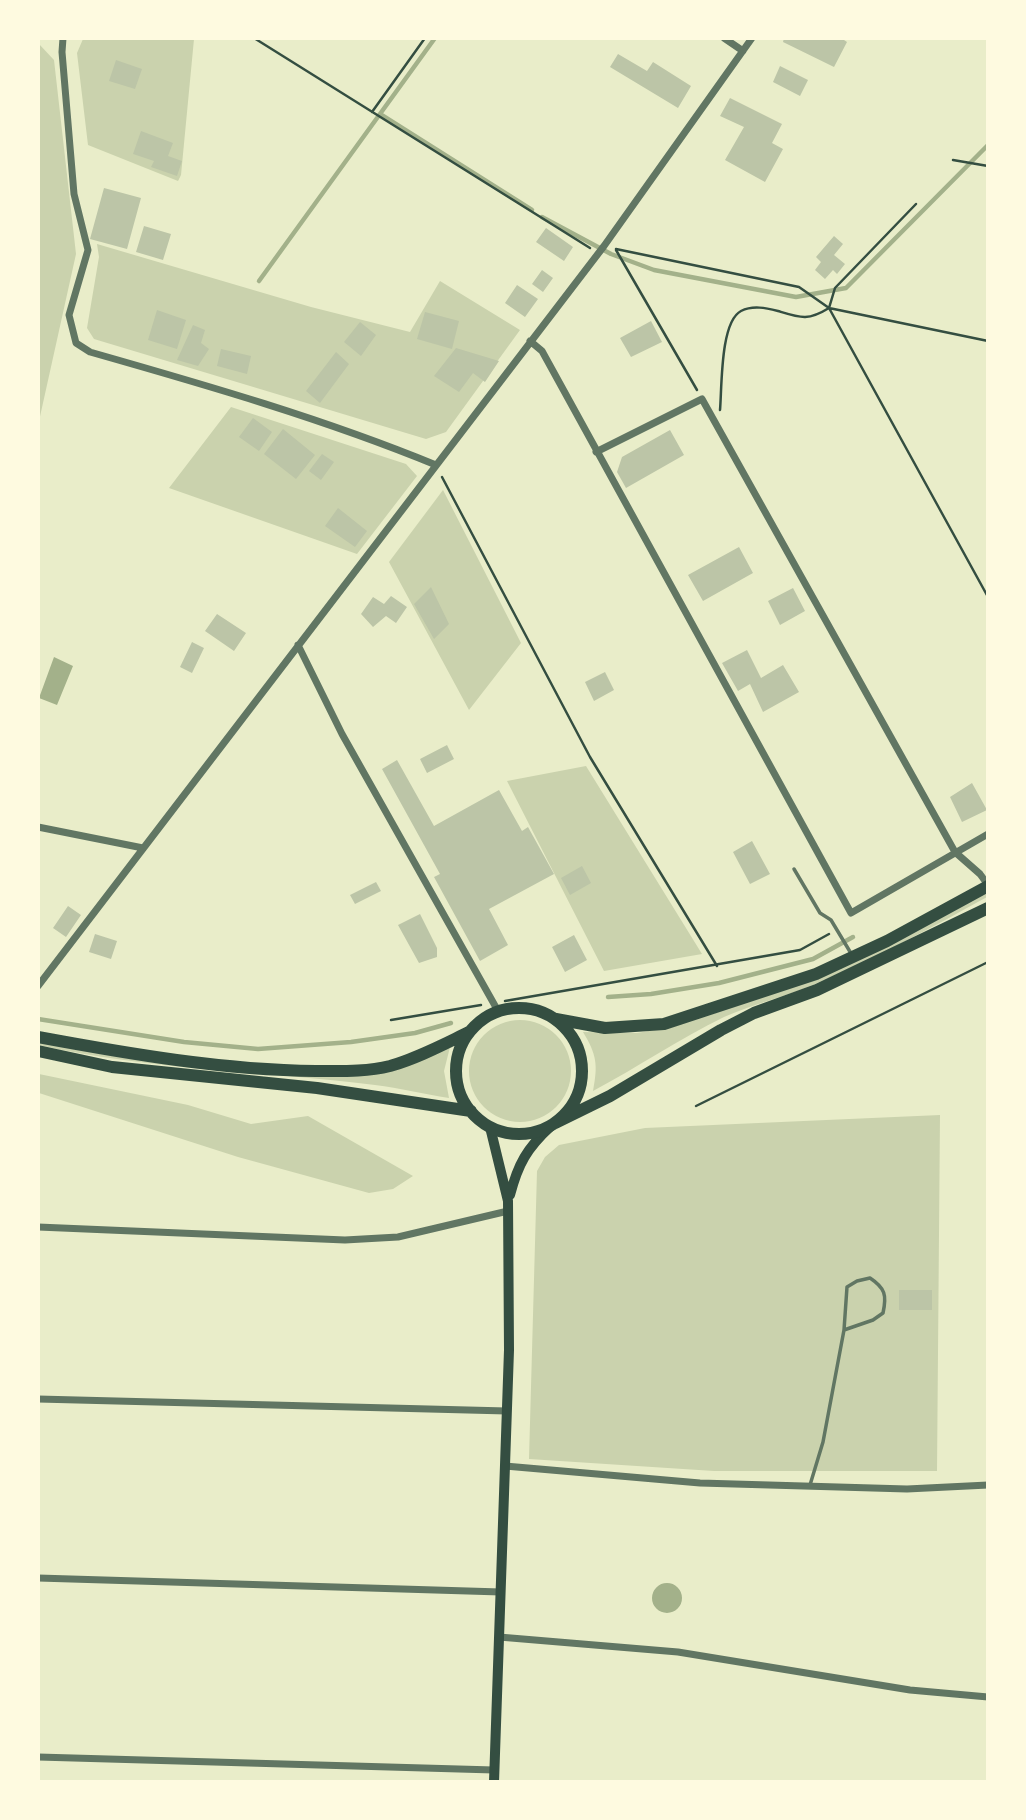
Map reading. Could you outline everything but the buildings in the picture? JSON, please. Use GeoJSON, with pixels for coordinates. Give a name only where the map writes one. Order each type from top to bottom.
{"type":"FeatureCollection","features":[{"type":"Feature","properties":{"kind":"main road"},"geometry":{"type":"LineString","coordinates":[[988,885],[816,974],[664,1024],[605,1028],[556,1019],[538,1010],[499,1006],[469,1032],[459,1051],[456,1072],[460,1093],[471,1111],[490,1127],[508,1133],[527,1134],[553,1125],[610,1096],[754,1013],[817,990],[988,908]]}},
{"type":"Feature","properties":{"kind":"main road"},"geometry":{"type":"LineString","coordinates":[[494,1776],[507,1410],[509,1206],[517,1169],[532,1143],[573,1105],[580,1087],[582,1068],[579,1049],[569,1032],[556,1019]]}},
{"type":"Feature","properties":{"kind":"main road"},"geometry":{"type":"LineString","coordinates":[[38,1037],[132,1054],[237,1066],[364,1071],[414,1058],[469,1032]]}},
{"type":"Feature","properties":{"kind":"main road"},"geometry":{"type":"LineString","coordinates":[[38,1051],[112,1067],[317,1088],[471,1111]]}},
{"type":"Feature","properties":{"kind":"main road"},"geometry":{"type":"LineString","coordinates":[[490,1127],[509,1206]]}},
{"type":"Feature","properties":{"kind":"street"},"geometry":{"type":"LineString","coordinates":[[63,38],[61,52],[74,194],[88,250],[69,315],[76,343],[90,352],[199,383],[394,447],[436,465]]}},
{"type":"Feature","properties":{"kind":"street"},"geometry":{"type":"LineString","coordinates":[[724,38],[743,51]]}},
{"type":"Feature","properties":{"kind":"street"},"geometry":{"type":"LineString","coordinates":[[38,986],[598,253],[752,38]]}},
{"type":"Feature","properties":{"kind":"street"},"geometry":{"type":"LineString","coordinates":[[530,341],[542,351],[851,912],[988,834]]}},
{"type":"Feature","properties":{"kind":"street"},"geometry":{"type":"LineString","coordinates":[[596,452],[702,399],[955,852],[980,874],[988,885]]}},
{"type":"Feature","properties":{"kind":"street"},"geometry":{"type":"LineString","coordinates":[[298,645],[342,734],[499,1006]]}},
{"type":"Feature","properties":{"kind":"street"},"geometry":{"type":"LineString","coordinates":[[38,827],[144,848]]}},
{"type":"Feature","properties":{"kind":"street"},"geometry":{"type":"LineString","coordinates":[[38,1227],[345,1240],[398,1237],[509,1206]]}},
{"type":"Feature","properties":{"kind":"street"},"geometry":{"type":"LineString","coordinates":[[38,1399],[507,1410]]}},
{"type":"Feature","properties":{"kind":"street"},"geometry":{"type":"LineString","coordinates":[[505,1466],[701,1483],[907,1489],[988,1485]]}},
{"type":"Feature","properties":{"kind":"street"},"geometry":{"type":"LineString","coordinates":[[38,1578],[501,1592]]}},
{"type":"Feature","properties":{"kind":"street"},"geometry":{"type":"LineString","coordinates":[[499,1637],[678,1652],[910,1690],[988,1697]]}},
{"type":"Feature","properties":{"kind":"street"},"geometry":{"type":"LineString","coordinates":[[38,1757],[494,1776]]}},
{"type":"Feature","properties":{"kind":"lane"},"geometry":{"type":"LineString","coordinates":[[794,869],[820,913],[831,920],[853,957]]}},
{"type":"Feature","properties":{"kind":"lane"},"geometry":{"type":"LineString","coordinates":[[810,1485],[823,1442],[844,1331],[848,1287],[857,1281],[870,1278],[882,1286],[886,1298],[883,1313],[873,1321],[844,1331]]}},
{"type":"Feature","properties":{"kind":"path"},"geometry":{"type":"LineString","coordinates":[[254,38],[598,253]]}},
{"type":"Feature","properties":{"kind":"path"},"geometry":{"type":"LineString","coordinates":[[372,112],[425,38]]}},
{"type":"Feature","properties":{"kind":"path"},"geometry":{"type":"LineString","coordinates":[[953,160],[988,166]]}},
{"type":"Feature","properties":{"kind":"path"},"geometry":{"type":"LineString","coordinates":[[718,429],[724,348],[735,316],[742,310],[764,308],[804,318],[814,317],[829,308],[835,288],[916,204]]}},
{"type":"Feature","properties":{"kind":"path"},"geometry":{"type":"LineString","coordinates":[[702,399],[615,248],[799,287],[829,308],[988,341]]}},
{"type":"Feature","properties":{"kind":"path"},"geometry":{"type":"LineString","coordinates":[[829,308],[988,597]]}},
{"type":"Feature","properties":{"kind":"path"},"geometry":{"type":"LineString","coordinates":[[436,465],[590,757],[717,965]]}},
{"type":"Feature","properties":{"kind":"path"},"geometry":{"type":"LineString","coordinates":[[499,1006],[800,950],[833,932]]}},
{"type":"Feature","properties":{"kind":"path"},"geometry":{"type":"LineString","coordinates":[[696,1106],[988,962]]}},
{"type":"Feature","properties":{"kind":"path"},"geometry":{"type":"LineString","coordinates":[[391,1020],[486,1004]]}},
{"type":"Feature","properties":{"kind":"shaded area"},"geometry":{"type":"Polygon","coordinates":[[[83,39],[194,39],[181,175],[178,181],[88,145],[77,53],[83,39]]]}},
{"type":"Feature","properties":{"kind":"shaded area"},"geometry":{"type":"Polygon","coordinates":[[[39,44],[54,60],[76,254],[39,421],[39,44]]]}},
{"type":"Feature","properties":{"kind":"shaded area"},"geometry":{"type":"Polygon","coordinates":[[[97,244],[311,307],[410,332],[440,281],[520,330],[446,432],[426,439],[94,339],[87,328],[99,257],[97,244]]]}},
{"type":"Feature","properties":{"kind":"shaded area"},"geometry":{"type":"Polygon","coordinates":[[[231,407],[406,464],[417,476],[357,554],[169,488],[231,407]]]}},
{"type":"Feature","properties":{"kind":"shaded area"},"geometry":{"type":"Polygon","coordinates":[[[443,490],[521,643],[469,710],[389,562],[443,490]]]}},
{"type":"Feature","properties":{"kind":"shaded area"},"geometry":{"type":"Polygon","coordinates":[[[54,657],[73,666],[57,705],[39,698],[54,657]]]}},
{"type":"Feature","properties":{"kind":"shaded area"},"geometry":{"type":"Polygon","coordinates":[[[586,766],[702,954],[604,971],[507,781],[586,766]]]}},
{"type":"Feature","properties":{"kind":"shaded area"},"geometry":{"type":"Polygon","coordinates":[[[987,892],[987,897],[881,954],[804,989],[724,1017],[593,1091],[595,1060],[583,1032],[637,1033],[672,1027],[724,1010],[987,892]]]}},
{"type":"Feature","properties":{"kind":"shaded area"},"geometry":{"type":"Polygon","coordinates":[[[520,1020],[540,1024],[556,1035],[567,1051],[571,1071],[567,1091],[556,1107],[540,1118],[520,1122],[500,1118],[484,1107],[473,1091],[469,1071],[473,1051],[484,1035],[500,1024],[520,1020]]]}},
{"type":"Feature","properties":{"kind":"shaded area"},"geometry":{"type":"Polygon","coordinates":[[[39,1041],[323,1076],[450,1047],[444,1071],[449,1098],[333,1080],[122,1060],[39,1045],[39,1041]]]}},
{"type":"Feature","properties":{"kind":"shaded area"},"geometry":{"type":"Polygon","coordinates":[[[39,1074],[188,1105],[251,1124],[308,1116],[413,1176],[393,1189],[369,1193],[238,1157],[39,1093],[39,1074]]]}},
{"type":"Feature","properties":{"kind":"shaded area"},"geometry":{"type":"Polygon","coordinates":[[[940,1115],[937,1471],[714,1471],[529,1459],[537,1171],[545,1157],[559,1145],[645,1128],[940,1115]]]}},
{"type":"Feature","properties":{"kind":"shaded area"},"geometry":{"type":"Polygon","coordinates":[[[667,1583],[673,1584],[681,1592],[681,1604],[673,1612],[667,1613],[661,1612],[653,1604],[652,1598],[653,1592],[661,1584],[667,1583]]]}},
{"type":"Feature","properties":{"kind":"waterway"},"geometry":{"type":"LineString","coordinates":[[259,281],[435,38]]}},
{"type":"Feature","properties":{"kind":"waterway"},"geometry":{"type":"LineString","coordinates":[[380,114],[532,210]]}},
{"type":"Feature","properties":{"kind":"waterway"},"geometry":{"type":"LineString","coordinates":[[542,217],[611,254],[654,270],[796,297],[846,288],[988,145]]}},
{"type":"Feature","properties":{"kind":"waterway"},"geometry":{"type":"LineString","coordinates":[[608,997],[651,994],[719,983],[813,959],[853,937]]}},
{"type":"Feature","properties":{"kind":"waterway"},"geometry":{"type":"LineString","coordinates":[[38,1019],[184,1042],[258,1049],[351,1042],[415,1033],[451,1023]]}}]}
